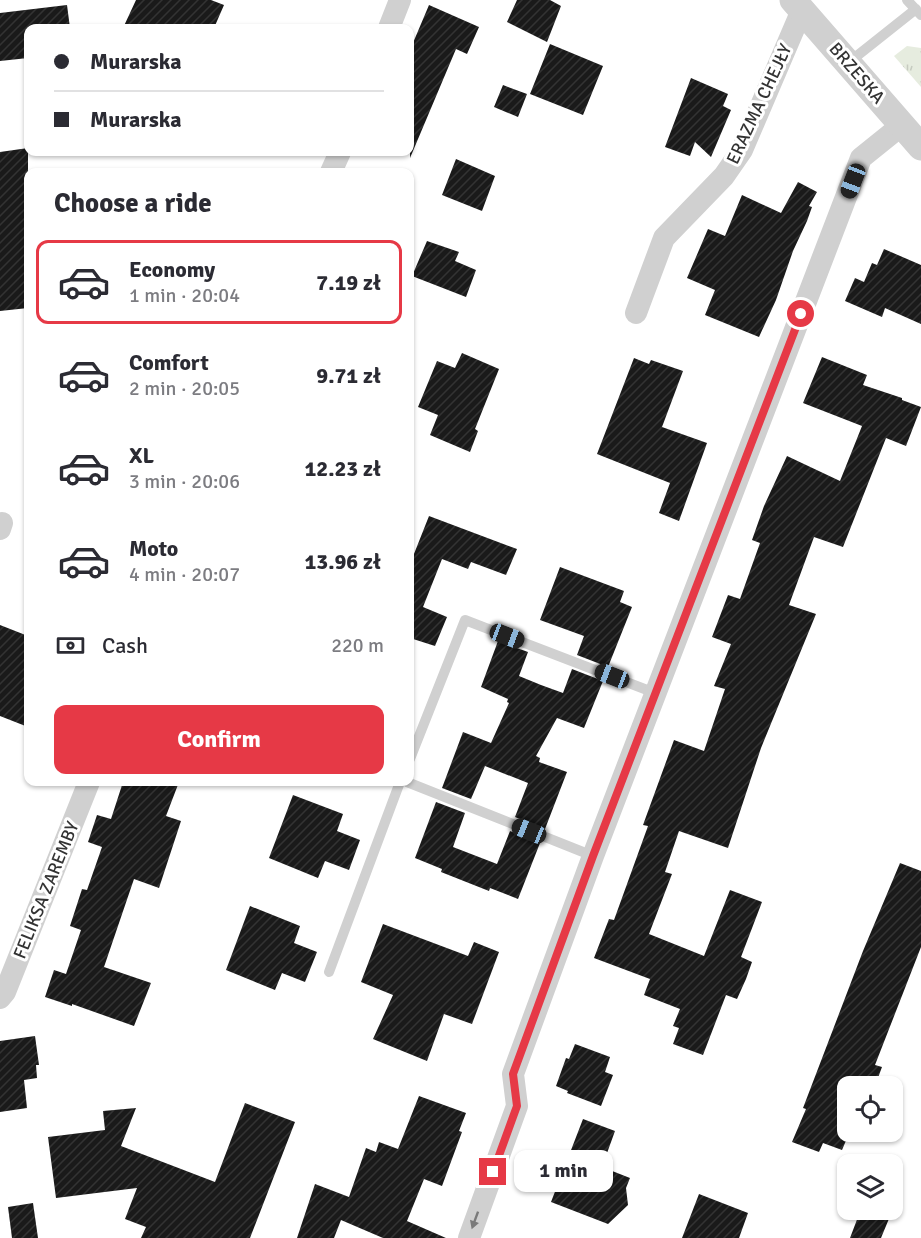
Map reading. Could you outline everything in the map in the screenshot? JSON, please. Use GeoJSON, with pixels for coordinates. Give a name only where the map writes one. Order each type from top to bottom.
{"type":"FeatureCollection","features":[{"type":"Feature","properties":{"kind":"street"},"geometry":{"type":"LineString","coordinates":[[391,24],[400,0]]}},
{"type":"Feature","properties":{"kind":"street","name":"BRZESKA"},"geometry":{"type":"LineString","coordinates":[[798,5],[921,147]]}},
{"type":"Feature","properties":{"kind":"street","name":"ERAZMA CHEJŁY"},"geometry":{"type":"LineString","coordinates":[[636,313],[664,238],[724,176],[742,150],[798,5]]}},
{"type":"Feature","properties":{"kind":"street"},"geometry":{"type":"LineString","coordinates":[[469,1238],[517,1106],[513,1074],[593,856],[861,158],[902,125]]}},
{"type":"Feature","properties":{"kind":"street","name":"FELIKSA ZAREMBY"},"geometry":{"type":"LineString","coordinates":[[0,998],[5,992],[87,786]]}},
{"type":"Feature","properties":{"kind":"lane"},"geometry":{"type":"LineString","coordinates":[[848,63],[918,12],[907,0]]}},
{"type":"Feature","properties":{"kind":"lane"},"geometry":{"type":"LineString","coordinates":[[414,749],[465,620],[655,693]]}},
{"type":"Feature","properties":{"kind":"lane"},"geometry":{"type":"LineString","coordinates":[[414,785],[593,856]]}},
{"type":"Feature","properties":{"kind":"lane"},"geometry":{"type":"LineString","coordinates":[[329,972],[399,786]]}},
{"type":"Feature","properties":{"kind":"green space"},"geometry":{"type":"Polygon","coordinates":[[[907,46],[921,48],[921,87],[894,56],[907,46]]]}},
{"type":"Feature","properties":{"kind":"building"},"geometry":{"type":"Polygon","coordinates":[[[136,0],[211,0],[224,5],[216,24],[125,24],[136,0]]]}},
{"type":"Feature","properties":{"kind":"building"},"geometry":{"type":"Polygon","coordinates":[[[517,0],[550,0],[561,6],[547,42],[507,22],[517,0]]]}},
{"type":"Feature","properties":{"kind":"building"},"geometry":{"type":"Polygon","coordinates":[[[67,5],[69,24],[24,24],[24,58],[0,61],[0,13],[67,5]]]}},
{"type":"Feature","properties":{"kind":"building"},"geometry":{"type":"Polygon","coordinates":[[[429,5],[479,27],[467,54],[456,49],[414,149],[414,41],[429,5]]]}},
{"type":"Feature","properties":{"kind":"building"},"geometry":{"type":"Polygon","coordinates":[[[550,44],[603,66],[583,115],[530,94],[550,44]]]}},
{"type":"Feature","properties":{"kind":"building"},"geometry":{"type":"Polygon","coordinates":[[[691,78],[728,94],[723,106],[731,110],[711,157],[695,142],[690,156],[665,147],[691,78]]]}},
{"type":"Feature","properties":{"kind":"building"},"geometry":{"type":"Polygon","coordinates":[[[503,85],[527,94],[518,117],[494,107],[503,85]]]}},
{"type":"Feature","properties":{"kind":"building"},"geometry":{"type":"Polygon","coordinates":[[[24,149],[24,156],[28,156],[28,168],[24,168],[24,308],[0,311],[0,152],[24,149]]]}},
{"type":"Feature","properties":{"kind":"building"},"geometry":{"type":"Polygon","coordinates":[[[456,159],[495,176],[482,211],[442,195],[456,159]]]}},
{"type":"Feature","properties":{"kind":"building"},"geometry":{"type":"Polygon","coordinates":[[[798,182],[817,192],[809,206],[812,207],[807,221],[759,337],[705,315],[715,290],[687,278],[708,229],[725,236],[742,195],[781,213],[798,182]]]}},
{"type":"Feature","properties":{"kind":"building"},"geometry":{"type":"Polygon","coordinates":[[[427,241],[459,252],[455,261],[476,270],[466,297],[414,277],[414,271],[427,241]]]}},
{"type":"Feature","properties":{"kind":"building"},"geometry":{"type":"Polygon","coordinates":[[[884,249],[921,265],[921,324],[885,308],[882,317],[845,301],[855,278],[864,282],[872,263],[877,265],[884,249]]]}},
{"type":"Feature","properties":{"kind":"building"},"geometry":{"type":"Polygon","coordinates":[[[462,353],[499,369],[475,429],[478,431],[470,452],[430,435],[438,415],[418,407],[437,361],[455,368],[462,353]]]}},
{"type":"Feature","properties":{"kind":"building"},"geometry":{"type":"Polygon","coordinates":[[[822,357],[867,375],[863,385],[921,407],[906,446],[886,438],[843,547],[814,537],[789,605],[816,614],[761,748],[728,848],[679,831],[665,872],[672,874],[649,934],[704,956],[730,890],[762,902],[741,957],[752,962],[746,979],[737,999],[726,995],[703,1055],[673,1044],[679,1028],[673,1026],[680,1009],[644,995],[650,979],[594,958],[609,919],[614,920],[648,826],[643,825],[674,740],[704,751],[725,689],[714,686],[731,644],[712,637],[728,595],[740,599],[760,543],[752,540],[764,506],[787,456],[840,481],[862,426],[803,403],[822,357]]]}},
{"type":"Feature","properties":{"kind":"building"},"geometry":{"type":"Polygon","coordinates":[[[634,358],[649,364],[651,360],[683,371],[662,427],[707,443],[679,521],[659,513],[670,483],[597,454],[634,358]]]}},
{"type":"Feature","properties":{"kind":"building"},"geometry":{"type":"Polygon","coordinates":[[[429,516],[517,549],[506,575],[471,562],[468,569],[442,559],[423,607],[447,617],[435,646],[414,639],[414,554],[429,516]]]}},
{"type":"Feature","properties":{"kind":"building"},"geometry":{"type":"Polygon","coordinates":[[[560,567],[624,591],[620,602],[632,607],[608,667],[577,655],[584,636],[540,620],[560,567]]]}},
{"type":"Feature","properties":{"kind":"building"},"geometry":{"type":"Polygon","coordinates":[[[0,625],[24,634],[24,725],[0,716],[0,625]]]}},
{"type":"Feature","properties":{"kind":"building"},"geometry":{"type":"Polygon","coordinates":[[[498,641],[528,652],[519,676],[541,685],[563,693],[572,669],[603,681],[584,728],[557,718],[536,756],[540,758],[539,762],[567,772],[545,829],[515,817],[528,783],[485,766],[471,799],[442,788],[463,732],[491,743],[509,703],[508,699],[481,687],[498,641]]]}},
{"type":"Feature","properties":{"kind":"building"},"geometry":{"type":"Polygon","coordinates":[[[122,786],[177,786],[166,816],[181,821],[159,888],[134,879],[104,967],[151,983],[134,1026],[45,997],[54,970],[66,974],[81,930],[70,926],[82,889],[87,890],[102,847],[88,842],[97,815],[111,819],[122,786]]]}},
{"type":"Feature","properties":{"kind":"building"},"geometry":{"type":"Polygon","coordinates":[[[293,795],[343,814],[337,831],[360,840],[349,870],[325,861],[318,878],[269,858],[293,795]]]}},
{"type":"Feature","properties":{"kind":"building"},"geometry":{"type":"Polygon","coordinates":[[[436,802],[465,813],[453,847],[497,864],[510,831],[540,843],[518,899],[490,888],[489,891],[441,872],[442,869],[415,858],[436,802]]]}},
{"type":"Feature","properties":{"kind":"building"},"geometry":{"type":"Polygon","coordinates":[[[900,863],[921,871],[921,947],[875,1065],[882,1067],[879,1076],[837,1076],[837,1142],[845,1142],[842,1150],[823,1143],[819,1152],[792,1142],[863,951],[900,863]]]}},
{"type":"Feature","properties":{"kind":"building"},"geometry":{"type":"Polygon","coordinates":[[[250,906],[300,926],[294,943],[317,952],[305,982],[282,973],[275,990],[226,970],[250,906]]]}},
{"type":"Feature","properties":{"kind":"building"},"geometry":{"type":"Polygon","coordinates":[[[383,924],[468,956],[474,942],[499,952],[472,1024],[444,1014],[427,1061],[373,1039],[393,995],[361,982],[383,924]]]}},
{"type":"Feature","properties":{"kind":"building"},"geometry":{"type":"Polygon","coordinates":[[[35,1036],[39,1065],[36,1065],[37,1078],[24,1080],[27,1108],[0,1112],[0,1041],[35,1036]]]}},
{"type":"Feature","properties":{"kind":"building"},"geometry":{"type":"Polygon","coordinates":[[[575,1044],[610,1057],[605,1072],[613,1075],[601,1106],[567,1093],[568,1091],[556,1086],[566,1058],[569,1059],[575,1044]]]}},
{"type":"Feature","properties":{"kind":"building"},"geometry":{"type":"Polygon","coordinates":[[[419,1096],[466,1113],[459,1131],[462,1132],[442,1186],[424,1179],[407,1221],[446,1238],[383,1238],[341,1220],[334,1238],[297,1238],[315,1184],[349,1197],[366,1148],[376,1152],[379,1142],[398,1149],[419,1096]]]}},
{"type":"Feature","properties":{"kind":"building"},"geometry":{"type":"Polygon","coordinates":[[[245,1103],[295,1122],[250,1238],[141,1238],[146,1227],[125,1219],[137,1188],[56,1198],[48,1137],[105,1130],[103,1111],[136,1108],[121,1146],[215,1182],[245,1103]]]}},
{"type":"Feature","properties":{"kind":"building"},"geometry":{"type":"Polygon","coordinates":[[[583,1119],[615,1131],[602,1167],[630,1178],[626,1188],[628,1205],[608,1224],[551,1202],[583,1119]]]}},
{"type":"Feature","properties":{"kind":"building"},"geometry":{"type":"Polygon","coordinates":[[[699,1194],[748,1213],[739,1238],[682,1238],[699,1194]]]}},
{"type":"Feature","properties":{"kind":"building"},"geometry":{"type":"Polygon","coordinates":[[[33,1203],[38,1238],[12,1238],[8,1207],[33,1203]]]}},
{"type":"Feature","properties":{"kind":"building"},"geometry":{"type":"Polygon","coordinates":[[[857,1220],[888,1220],[881,1238],[850,1238],[857,1220]]]}},
{"type":"Feature","properties":{"kind":"route"},"geometry":{"type":"LineString","coordinates":[[493,1172],[517,1106],[513,1074],[593,856],[801,314]]}}]}
